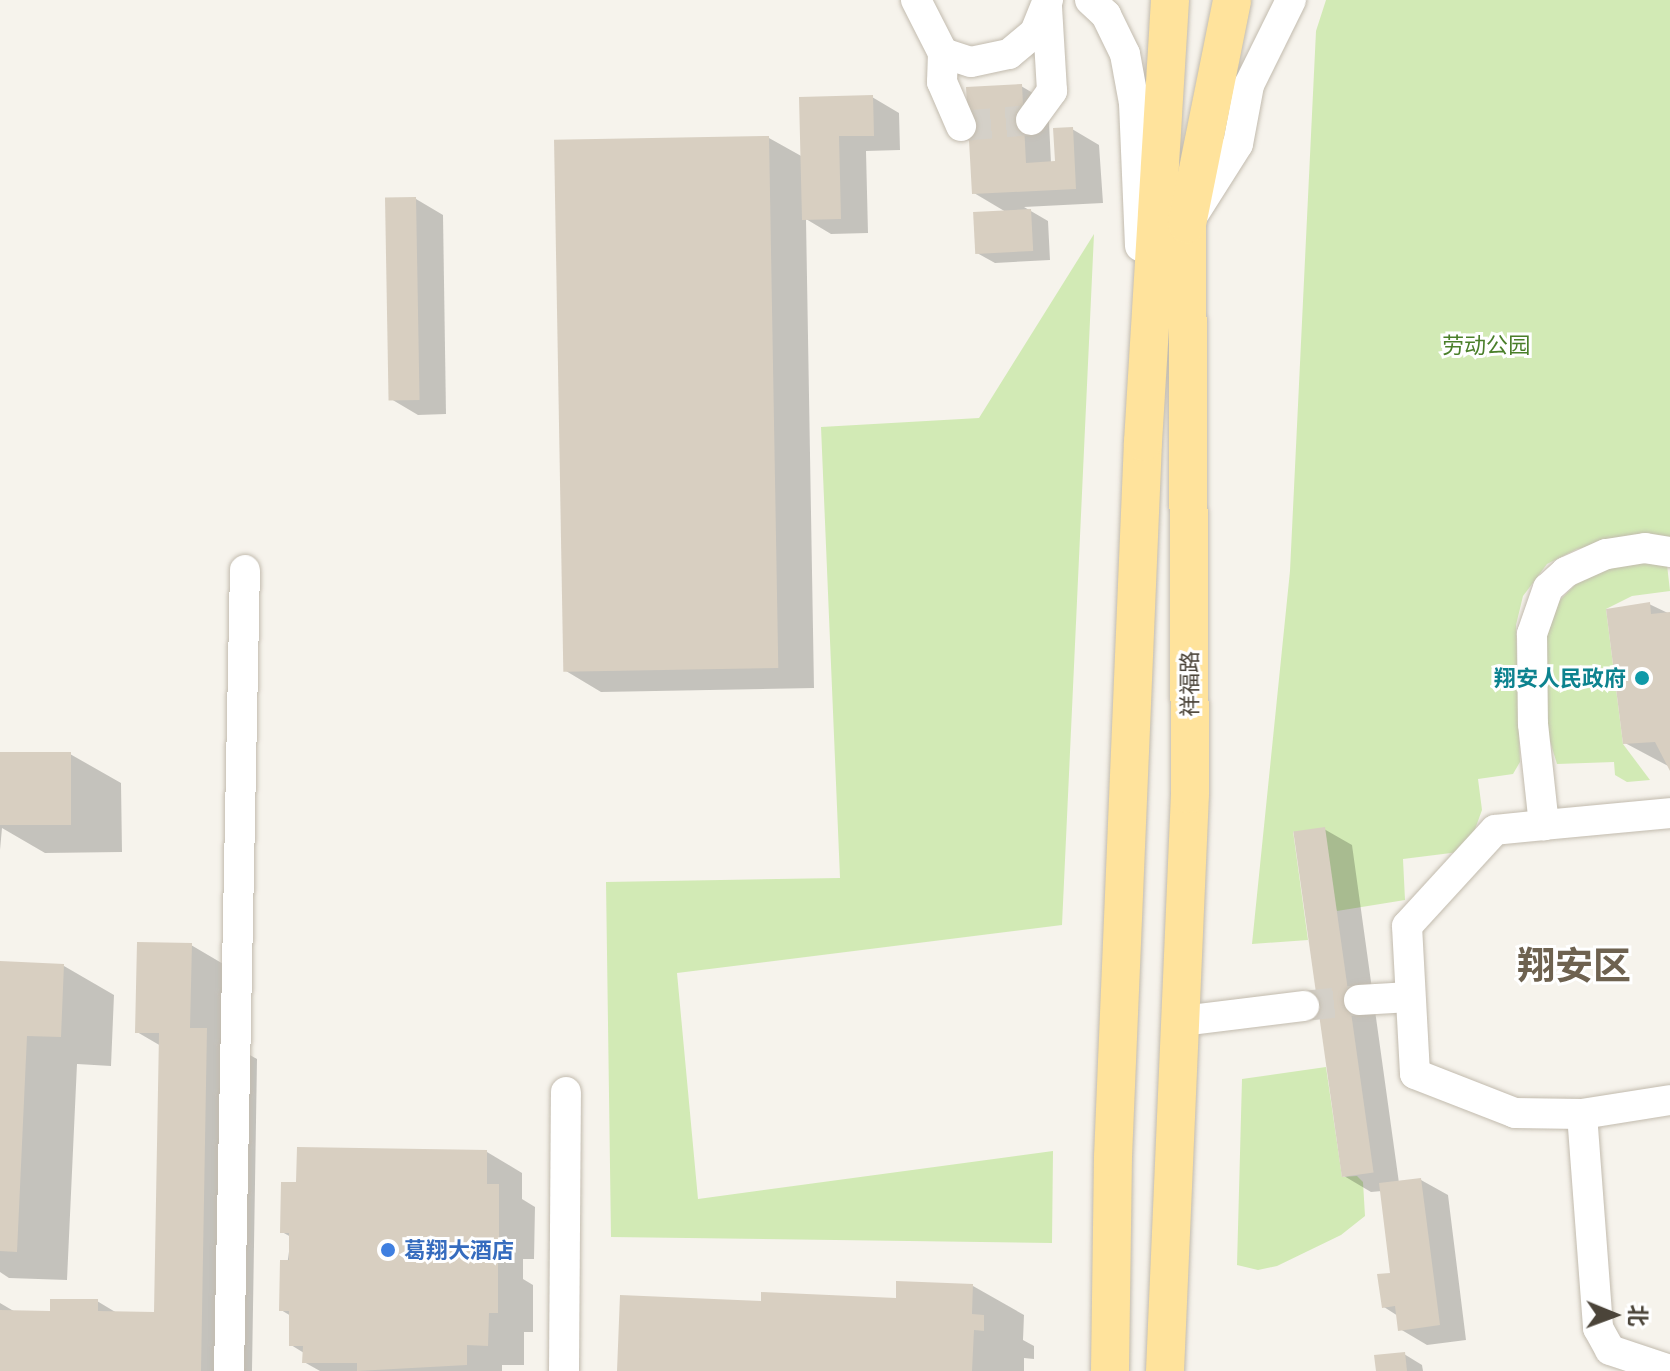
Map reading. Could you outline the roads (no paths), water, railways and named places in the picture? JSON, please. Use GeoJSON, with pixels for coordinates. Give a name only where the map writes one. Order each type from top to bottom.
{"type":"FeatureCollection","features":[{"type":"Feature","properties":{"kind":"main road"},"geometry":{"type":"LineString","coordinates":[[1110,1352],[1114,1125],[1150,329],[1170,0]]}},
{"type":"Feature","properties":{"kind":"main road","name":"祥福路"},"geometry":{"type":"LineString","coordinates":[[1165,1371],[1190,794],[1187,224],[1232,0]]}},
{"type":"Feature","properties":{"kind":"street"},"geometry":{"type":"LineString","coordinates":[[916,0],[943,53],[942,82],[961,126]]}},
{"type":"Feature","properties":{"kind":"street"},"geometry":{"type":"LineString","coordinates":[[1090,0],[1106,15],[1125,54],[1131,91],[1150,329]]}},
{"type":"Feature","properties":{"kind":"street"},"geometry":{"type":"LineString","coordinates":[[1187,224],[1238,144],[1249,85],[1291,0]]}},
{"type":"Feature","properties":{"kind":"street"},"geometry":{"type":"LineString","coordinates":[[943,53],[971,62],[1009,54],[1035,32],[1047,3]]}},
{"type":"Feature","properties":{"kind":"street"},"geometry":{"type":"LineString","coordinates":[[1031,120],[1052,91],[1047,3]]}},
{"type":"Feature","properties":{"kind":"street"},"geometry":{"type":"LineString","coordinates":[[1544,825],[1533,724],[1532,634],[1548,588],[1566,572],[1606,554],[1645,548],[1670,552]]}},
{"type":"Feature","properties":{"kind":"street"},"geometry":{"type":"LineString","coordinates":[[229,1371],[245,570]]}},
{"type":"Feature","properties":{"kind":"street"},"geometry":{"type":"LineString","coordinates":[[1670,813],[1495,830],[1407,926],[1415,1074],[1515,1113],[1582,1114],[1670,1100]]}},
{"type":"Feature","properties":{"kind":"street"},"geometry":{"type":"LineString","coordinates":[[1359,1000],[1410,997]]}},
{"type":"Feature","properties":{"kind":"street"},"geometry":{"type":"LineString","coordinates":[[1182,1021],[1304,1006]]}},
{"type":"Feature","properties":{"kind":"street"},"geometry":{"type":"LineString","coordinates":[[564,1371],[566,1092]]}},
{"type":"Feature","properties":{"kind":"street"},"geometry":{"type":"LineString","coordinates":[[1582,1114],[1598,1328],[1610,1350],[1670,1370]]}},
{"type":"Feature","properties":{"kind":"street"},"geometry":{"type":"LineString","coordinates":[[1088,1371],[1110,1352]]}},
{"type":"Feature","properties":{"kind":"tunnel"},"geometry":{"type":"LineString","coordinates":[[961,126],[1031,120]]}},
{"type":"Feature","properties":{"kind":"tunnel"},"geometry":{"type":"LineString","coordinates":[[1304,1006],[1359,1000]]}},
{"type":"Feature","properties":{"kind":"place","name":"翔安人民政府"},"geometry":{"type":"Point","coordinates":[1642,678]}},
{"type":"Feature","properties":{"kind":"place","name":"葛翔大酒店"},"geometry":{"type":"Point","coordinates":[388,1250]}},
{"type":"Feature","properties":{"kind":"district","name":"翔安区"},"geometry":{"type":"Point","coordinates":[1574,964]}},
{"type":"Feature","properties":{"kind":"park label","name":"劳动公园"},"geometry":{"type":"Point","coordinates":[1486,345]}}]}
